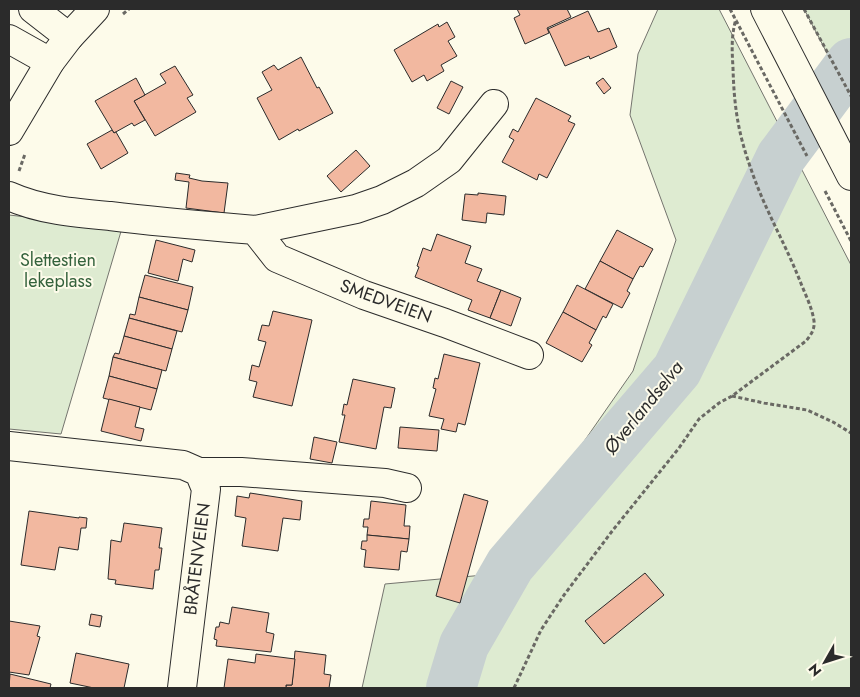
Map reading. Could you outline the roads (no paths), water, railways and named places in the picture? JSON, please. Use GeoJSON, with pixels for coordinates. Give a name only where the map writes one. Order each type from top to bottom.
{"type":"FeatureCollection","features":[{"type":"Feature","properties":{"kind":"street"},"geometry":{"type":"LineString","coordinates":[[33,9],[68,37]]}},
{"type":"Feature","properties":{"kind":"street"},"geometry":{"type":"LineString","coordinates":[[9,131],[50,62],[68,37],[94,9]]}},
{"type":"Feature","properties":{"kind":"street"},"geometry":{"type":"LineString","coordinates":[[765,9],[851,176]]}},
{"type":"Feature","properties":{"kind":"street"},"geometry":{"type":"LineString","coordinates":[[9,39],[50,62]]}},
{"type":"Feature","properties":{"kind":"street"},"geometry":{"type":"LineString","coordinates":[[9,196],[30,204],[76,213],[255,230],[356,209],[382,200],[416,183],[449,160],[494,104]]}},
{"type":"Feature","properties":{"kind":"street","name":"SMEDVEIEN"},"geometry":{"type":"LineString","coordinates":[[255,230],[277,258],[364,295],[529,355]]}},
{"type":"Feature","properties":{"kind":"street"},"geometry":{"type":"LineString","coordinates":[[9,446],[183,465],[199,472],[250,473],[384,483],[407,488]]}},
{"type":"Feature","properties":{"kind":"street","name":"BRÅTENVEIEN"},"geometry":{"type":"LineString","coordinates":[[182,688],[206,489],[199,472]]}},
{"type":"Feature","properties":{"kind":"waterway","name":"Øverlandselva"},"geometry":{"type":"LineString","coordinates":[[451,688],[464,645],[510,565],[677,370],[781,157],[851,63]]}},
{"type":"Feature","properties":{"kind":"park label","name":"Slettestien lekeplass"},"geometry":{"type":"Point","coordinates":[58,270]}}]}
